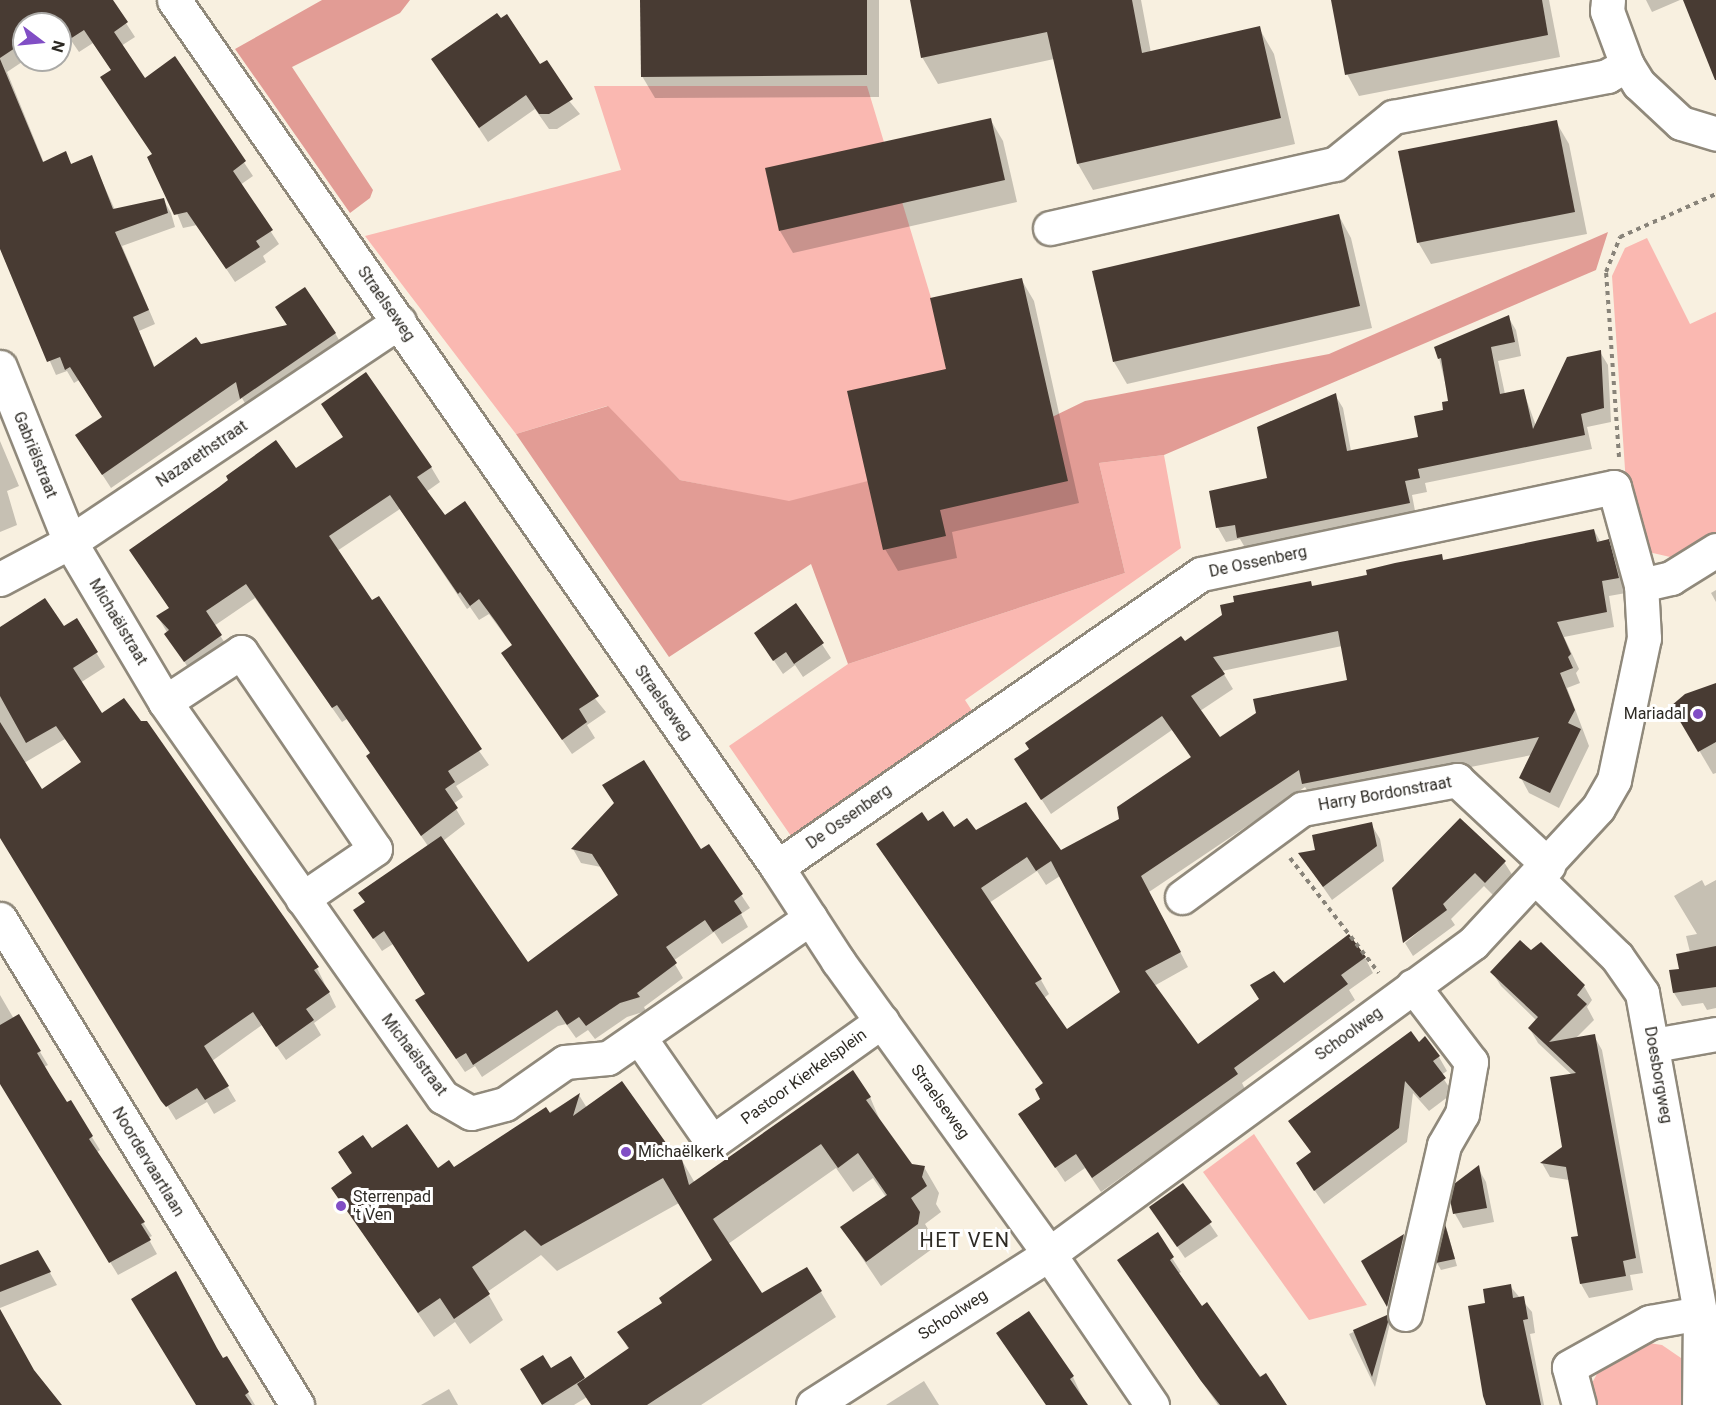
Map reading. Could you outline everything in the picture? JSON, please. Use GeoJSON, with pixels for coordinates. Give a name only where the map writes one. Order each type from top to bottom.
{"type":"FeatureCollection","features":[{"type":"Feature","properties":{"kind":"street","name":"Straelseweg"},"geometry":{"type":"LineString","coordinates":[[174,0],[777,867],[810,918],[1049,1254],[1152,1405]]}},
{"type":"Feature","properties":{"kind":"street"},"geometry":{"type":"LineString","coordinates":[[1608,0],[1607,11],[1627,65],[1639,84],[1681,123],[1716,134]]}},
{"type":"Feature","properties":{"kind":"street"},"geometry":{"type":"LineString","coordinates":[[1050,228],[1335,164],[1393,117],[1607,76],[1627,65]]}},
{"type":"Feature","properties":{"kind":"street","name":"Nazarethstraat"},"geometry":{"type":"LineString","coordinates":[[0,579],[70,542],[399,322]]}},
{"type":"Feature","properties":{"kind":"street","name":"Gabriëlstraat"},"geometry":{"type":"LineString","coordinates":[[0,367],[70,542]]}},
{"type":"Feature","properties":{"kind":"street"},"geometry":{"type":"LineString","coordinates":[[1614,487],[1641,585],[1671,578],[1716,550]]}},
{"type":"Feature","properties":{"kind":"street","name":"De Ossenberg"},"geometry":{"type":"LineString","coordinates":[[777,867],[1201,574],[1614,487]]}},
{"type":"Feature","properties":{"kind":"street","name":"Michaëlstraat"},"geometry":{"type":"LineString","coordinates":[[70,542],[165,702],[302,899],[443,1097],[471,1113],[505,1104],[565,1062],[608,1058],[810,918]]}},
{"type":"Feature","properties":{"kind":"street","name":"Schoolweg"},"geometry":{"type":"LineString","coordinates":[[813,1405],[1049,1254],[1473,943],[1542,872],[1598,808],[1614,780],[1644,638],[1641,585]]}},
{"type":"Feature","properties":{"kind":"street"},"geometry":{"type":"LineString","coordinates":[[165,702],[241,652],[375,849],[302,899]]}},
{"type":"Feature","properties":{"kind":"street","name":"Harry Bordonstraat"},"geometry":{"type":"LineString","coordinates":[[1182,897],[1302,808],[1456,780],[1542,872]]}},
{"type":"Feature","properties":{"kind":"street","name":"Doesborgweg"},"geometry":{"type":"LineString","coordinates":[[1542,872],[1617,957],[1642,993],[1654,1045],[1700,1313],[1699,1405]]}},
{"type":"Feature","properties":{"kind":"street","name":"Noordervaartlaan"},"geometry":{"type":"LineString","coordinates":[[0,919],[297,1405]]}},
{"type":"Feature","properties":{"kind":"street"},"geometry":{"type":"LineString","coordinates":[[1405,1314],[1444,1145],[1462,1114],[1471,1062],[1406,992]]}},
{"type":"Feature","properties":{"kind":"street","name":"Pastoor Kierkelsplein"},"geometry":{"type":"LineString","coordinates":[[639,1036],[715,1140],[882,1021]]}},
{"type":"Feature","properties":{"kind":"street"},"geometry":{"type":"LineString","coordinates":[[1654,1045],[1716,1034]]}},
{"type":"Feature","properties":{"kind":"street"},"geometry":{"type":"LineString","coordinates":[[1579,1405],[1569,1366],[1650,1323],[1700,1313]]}},
{"type":"Feature","properties":{"kind":"path"},"geometry":{"type":"LineString","coordinates":[[1614,487],[1620,458],[1606,272],[1620,237],[1716,194]]}},
{"type":"Feature","properties":{"kind":"path"},"geometry":{"type":"LineString","coordinates":[[1270,832],[1406,992]]}},
{"type":"Feature","properties":{"kind":"shaded area"},"geometry":{"type":"Polygon","coordinates":[[[322,0],[410,0],[400,13],[292,67],[373,190],[370,198],[350,213],[235,49],[322,0]]]}},
{"type":"Feature","properties":{"kind":"shaded area"},"geometry":{"type":"Polygon","coordinates":[[[594,86],[867,86],[978,453],[788,502],[680,480],[607,406],[516,434],[365,236],[621,170],[594,86]]]}},
{"type":"Feature","properties":{"kind":"shaded area"},"geometry":{"type":"Polygon","coordinates":[[[1608,232],[1596,270],[1164,455],[1099,463],[1125,573],[848,664],[811,564],[669,657],[516,434],[608,406],[680,480],[789,501],[978,453],[1085,401],[1329,354],[1608,232]]]}},
{"type":"Feature","properties":{"kind":"shaded area"},"geometry":{"type":"Polygon","coordinates":[[[1647,238],[1690,324],[1716,312],[1716,536],[1679,559],[1644,551],[1627,499],[1612,276],[1625,248],[1647,238]]]}},
{"type":"Feature","properties":{"kind":"shaded area"},"geometry":{"type":"Polygon","coordinates":[[[1164,455],[1181,548],[965,700],[976,717],[803,837],[791,836],[729,746],[848,664],[1125,573],[1099,463],[1164,455]]]}},
{"type":"Feature","properties":{"kind":"shaded area"},"geometry":{"type":"Polygon","coordinates":[[[1254,1134],[1367,1305],[1309,1320],[1203,1172],[1254,1134]]]}},
{"type":"Feature","properties":{"kind":"shaded area"},"geometry":{"type":"Polygon","coordinates":[[[1649,1343],[1662,1345],[1681,1358],[1682,1405],[1588,1405],[1591,1385],[1598,1372],[1649,1343]]]}},
{"type":"Feature","properties":{"kind":"building"},"geometry":{"type":"Polygon","coordinates":[[[0,0],[113,0],[128,22],[114,32],[145,78],[175,56],[246,161],[233,171],[273,230],[256,241],[260,247],[226,269],[187,212],[174,215],[147,157],[152,154],[100,77],[111,70],[84,30],[72,38],[72,12],[12,12],[12,50],[0,58],[0,0]]]}},
{"type":"Feature","properties":{"kind":"building"},"geometry":{"type":"Polygon","coordinates":[[[640,0],[867,0],[867,75],[641,77],[640,0]]]}},
{"type":"Feature","properties":{"kind":"building"},"geometry":{"type":"Polygon","coordinates":[[[910,0],[1132,0],[1142,53],[1260,26],[1281,118],[1077,164],[1047,32],[921,58],[910,0]]]}},
{"type":"Feature","properties":{"kind":"building"},"geometry":{"type":"Polygon","coordinates":[[[1331,0],[1542,0],[1548,35],[1345,75],[1331,0]]]}},
{"type":"Feature","properties":{"kind":"building"},"geometry":{"type":"Polygon","coordinates":[[[1683,0],[1716,0],[1716,80],[1715,80],[1683,0]]]}},
{"type":"Feature","properties":{"kind":"building"},"geometry":{"type":"Polygon","coordinates":[[[497,13],[501,18],[507,14],[540,64],[547,60],[573,99],[549,114],[539,114],[526,95],[479,128],[431,59],[497,13]]]}},
{"type":"Feature","properties":{"kind":"building"},"geometry":{"type":"Polygon","coordinates":[[[0,59],[43,162],[66,151],[71,164],[92,155],[113,209],[164,198],[168,213],[115,232],[149,310],[133,317],[154,367],[196,337],[201,344],[287,325],[275,307],[305,287],[336,333],[240,399],[236,382],[102,475],[75,435],[102,417],[70,367],[65,370],[60,357],[47,362],[0,249],[0,59]]]}},
{"type":"Feature","properties":{"kind":"building"},"geometry":{"type":"Polygon","coordinates":[[[991,118],[1005,180],[779,231],[765,168],[991,118]]]}},
{"type":"Feature","properties":{"kind":"building"},"geometry":{"type":"Polygon","coordinates":[[[1557,120],[1575,212],[1417,243],[1398,151],[1557,120]]]}},
{"type":"Feature","properties":{"kind":"building"},"geometry":{"type":"Polygon","coordinates":[[[1339,214],[1360,306],[1113,362],[1092,271],[1339,214]]]}},
{"type":"Feature","properties":{"kind":"building"},"geometry":{"type":"Polygon","coordinates":[[[1022,278],[1068,481],[940,510],[946,536],[883,550],[847,391],[946,369],[930,298],[1022,278]]]}},
{"type":"Feature","properties":{"kind":"building"},"geometry":{"type":"Polygon","coordinates":[[[1509,315],[1515,342],[1491,347],[1500,394],[1524,389],[1533,429],[1567,357],[1601,350],[1604,408],[1581,414],[1585,435],[1418,469],[1420,478],[1405,481],[1410,503],[1237,538],[1235,525],[1216,528],[1209,491],[1267,478],[1257,427],[1336,393],[1347,451],[1418,437],[1414,416],[1443,410],[1442,402],[1448,401],[1441,358],[1438,359],[1434,347],[1509,315]]]}},
{"type":"Feature","properties":{"kind":"building"},"geometry":{"type":"Polygon","coordinates":[[[366,372],[432,467],[417,477],[445,515],[465,501],[599,696],[579,709],[587,722],[562,740],[501,653],[512,645],[496,622],[479,599],[470,606],[460,592],[458,594],[390,495],[329,536],[372,600],[379,596],[482,749],[448,771],[455,782],[445,789],[458,808],[421,836],[366,756],[370,753],[337,705],[332,708],[246,584],[206,611],[222,635],[184,662],[164,634],[169,630],[156,616],[169,608],[129,550],[219,487],[228,480],[226,476],[276,440],[296,468],[343,437],[321,404],[366,372]]]}},
{"type":"Feature","properties":{"kind":"building"},"geometry":{"type":"Polygon","coordinates":[[[1594,529],[1597,542],[1609,539],[1619,578],[1602,581],[1607,612],[1557,622],[1571,654],[1568,657],[1573,668],[1560,673],[1575,710],[1568,723],[1581,729],[1550,793],[1519,778],[1539,737],[1302,784],[1299,770],[1141,876],[1181,952],[1145,971],[1198,1044],[1259,999],[1250,985],[1274,971],[1284,983],[1349,934],[1366,957],[1341,975],[1348,984],[1234,1068],[1238,1074],[1092,1178],[1076,1154],[1055,1168],[1018,1114],[1040,1099],[1035,1089],[1043,1083],[876,844],[922,812],[928,821],[943,811],[954,827],[967,818],[976,830],[1026,802],[1061,850],[1119,819],[1117,807],[1191,757],[1162,716],[1041,800],[1014,759],[1029,749],[1025,743],[1181,636],[1185,641],[1222,615],[1220,605],[1234,602],[1233,596],[1311,581],[1312,586],[1367,575],[1366,570],[1442,554],[1443,560],[1594,529]],[[1338,631],[1213,657],[1225,674],[1191,696],[1220,737],[1256,713],[1253,699],[1347,680],[1338,631]],[[1027,857],[981,888],[1042,979],[1035,983],[1067,1029],[1120,992],[1051,861],[1036,871],[1027,857]]]}},
{"type":"Feature","properties":{"kind":"building"},"geometry":{"type":"Polygon","coordinates":[[[45,598],[64,626],[77,618],[98,652],[73,668],[102,713],[124,698],[141,721],[147,721],[319,967],[314,970],[330,992],[306,1009],[314,1020],[276,1047],[253,1012],[204,1046],[229,1086],[205,1100],[197,1088],[166,1107],[161,1101],[0,838],[0,722],[42,789],[81,762],[56,726],[26,743],[0,696],[0,627],[45,598]]]}},
{"type":"Feature","properties":{"kind":"building"},"geometry":{"type":"Polygon","coordinates":[[[796,603],[824,643],[794,664],[786,652],[773,661],[754,633],[796,603]]]}},
{"type":"Feature","properties":{"kind":"building","name":"Mariadal"},"geometry":{"type":"Polygon","coordinates":[[[1716,683],[1716,742],[1698,752],[1671,706],[1685,694],[1716,683]]]}},
{"type":"Feature","properties":{"kind":"building"},"geometry":{"type":"Polygon","coordinates":[[[644,760],[701,849],[709,844],[743,894],[734,901],[742,913],[713,932],[705,920],[666,947],[677,963],[637,993],[640,997],[620,1003],[586,1026],[579,1017],[567,1025],[557,1010],[473,1065],[466,1053],[456,1059],[415,1000],[425,994],[384,931],[373,939],[353,910],[365,902],[358,893],[441,836],[528,962],[618,895],[592,854],[571,849],[614,803],[602,785],[644,760]]]}},
{"type":"Feature","properties":{"kind":"building"},"geometry":{"type":"Polygon","coordinates":[[[1460,818],[1506,861],[1485,883],[1475,873],[1443,904],[1447,910],[1403,943],[1392,888],[1460,818]]]}},
{"type":"Feature","properties":{"kind":"building"},"geometry":{"type":"Polygon","coordinates":[[[1372,822],[1377,846],[1323,887],[1298,853],[1315,850],[1312,835],[1372,822]]]}},
{"type":"Feature","properties":{"kind":"building"},"geometry":{"type":"Polygon","coordinates":[[[1520,940],[1531,950],[1541,942],[1585,985],[1577,995],[1587,1004],[1549,1042],[1595,1034],[1636,1258],[1623,1261],[1626,1276],[1580,1284],[1571,1237],[1578,1236],[1566,1167],[1540,1163],[1562,1147],[1550,1077],[1576,1073],[1528,1028],[1538,1017],[1490,972],[1520,940]]]}},
{"type":"Feature","properties":{"kind":"building"},"geometry":{"type":"Polygon","coordinates":[[[1716,946],[1716,987],[1673,993],[1669,970],[1679,969],[1676,954],[1716,946]]]}},
{"type":"Feature","properties":{"kind":"building"},"geometry":{"type":"Polygon","coordinates":[[[19,1014],[41,1051],[37,1053],[50,1075],[67,1102],[71,1100],[93,1136],[89,1139],[145,1222],[141,1224],[151,1240],[109,1263],[0,1084],[0,1025],[19,1014]]]}},
{"type":"Feature","properties":{"kind":"building"},"geometry":{"type":"Polygon","coordinates":[[[1411,1031],[1419,1042],[1425,1036],[1440,1056],[1433,1061],[1446,1078],[1420,1098],[1405,1081],[1399,1128],[1314,1191],[1296,1163],[1311,1152],[1288,1121],[1411,1031]]]}},
{"type":"Feature","properties":{"kind":"building"},"geometry":{"type":"Polygon","coordinates":[[[853,1070],[871,1097],[866,1100],[912,1164],[925,1166],[922,1177],[927,1186],[911,1198],[920,1212],[918,1224],[866,1262],[840,1227],[887,1195],[858,1153],[838,1168],[821,1144],[713,1219],[762,1293],[807,1267],[822,1291],[647,1405],[591,1405],[577,1384],[629,1348],[617,1332],[662,1303],[659,1298],[712,1260],[663,1178],[541,1246],[525,1230],[472,1267],[490,1294],[454,1319],[440,1298],[418,1313],[331,1188],[352,1173],[338,1152],[363,1135],[372,1148],[407,1124],[438,1168],[449,1160],[454,1167],[546,1107],[550,1113],[580,1093],[573,1116],[622,1081],[669,1147],[681,1156],[689,1185],[853,1070]]]}},
{"type":"Feature","properties":{"kind":"building"},"geometry":{"type":"Polygon","coordinates":[[[1479,1165],[1487,1208],[1453,1214],[1450,1200],[1454,1184],[1479,1165]]]}},
{"type":"Feature","properties":{"kind":"building"},"geometry":{"type":"Polygon","coordinates":[[[1183,1183],[1212,1222],[1177,1247],[1149,1207],[1183,1183]]]}},
{"type":"Feature","properties":{"kind":"building"},"geometry":{"type":"Polygon","coordinates":[[[1445,1224],[1455,1259],[1436,1263],[1445,1224]]]}},
{"type":"Feature","properties":{"kind":"building"},"geometry":{"type":"Polygon","coordinates":[[[1158,1232],[1174,1257],[1170,1260],[1202,1306],[1207,1302],[1260,1377],[1266,1373],[1287,1405],[1220,1405],[1201,1381],[1117,1260],[1158,1232]]]}},
{"type":"Feature","properties":{"kind":"building"},"geometry":{"type":"Polygon","coordinates":[[[1404,1234],[1387,1307],[1361,1261],[1404,1234]]]}},
{"type":"Feature","properties":{"kind":"building"},"geometry":{"type":"Polygon","coordinates":[[[38,1250],[51,1272],[0,1292],[0,1265],[38,1250]]]}},
{"type":"Feature","properties":{"kind":"building"},"geometry":{"type":"Polygon","coordinates":[[[176,1271],[223,1358],[227,1356],[249,1392],[245,1395],[252,1405],[196,1405],[131,1299],[176,1271]]]}},
{"type":"Feature","properties":{"kind":"building"},"geometry":{"type":"Polygon","coordinates":[[[1511,1284],[1513,1298],[1524,1296],[1528,1319],[1523,1320],[1541,1405],[1486,1405],[1483,1396],[1468,1306],[1485,1303],[1483,1289],[1511,1284]]]}},
{"type":"Feature","properties":{"kind":"building"},"geometry":{"type":"Polygon","coordinates":[[[0,1309],[34,1370],[62,1405],[0,1405],[0,1309]]]}},
{"type":"Feature","properties":{"kind":"building"},"geometry":{"type":"Polygon","coordinates":[[[1029,1311],[1074,1376],[1070,1379],[1088,1405],[1046,1405],[996,1333],[1029,1311]]]}},
{"type":"Feature","properties":{"kind":"building"},"geometry":{"type":"Polygon","coordinates":[[[1387,1315],[1388,1322],[1372,1377],[1353,1330],[1387,1315]]]}},
{"type":"Feature","properties":{"kind":"building"},"geometry":{"type":"Polygon","coordinates":[[[543,1355],[551,1368],[571,1356],[585,1378],[542,1405],[520,1369],[543,1355]]]}},
{"type":"Feature","properties":{"kind":"place","name":"Mariadal"},"geometry":{"type":"Point","coordinates":[1698,714]}},
{"type":"Feature","properties":{"kind":"place","name":"Michaëlkerk"},"geometry":{"type":"Point","coordinates":[626,1152]}},
{"type":"Feature","properties":{"kind":"place","name":"Sterrenpad 't Ven"},"geometry":{"type":"Point","coordinates":[341,1206]}},
{"type":"Feature","properties":{"kind":"district","name":"HET VEN"},"geometry":{"type":"Point","coordinates":[965,1240]}}]}
